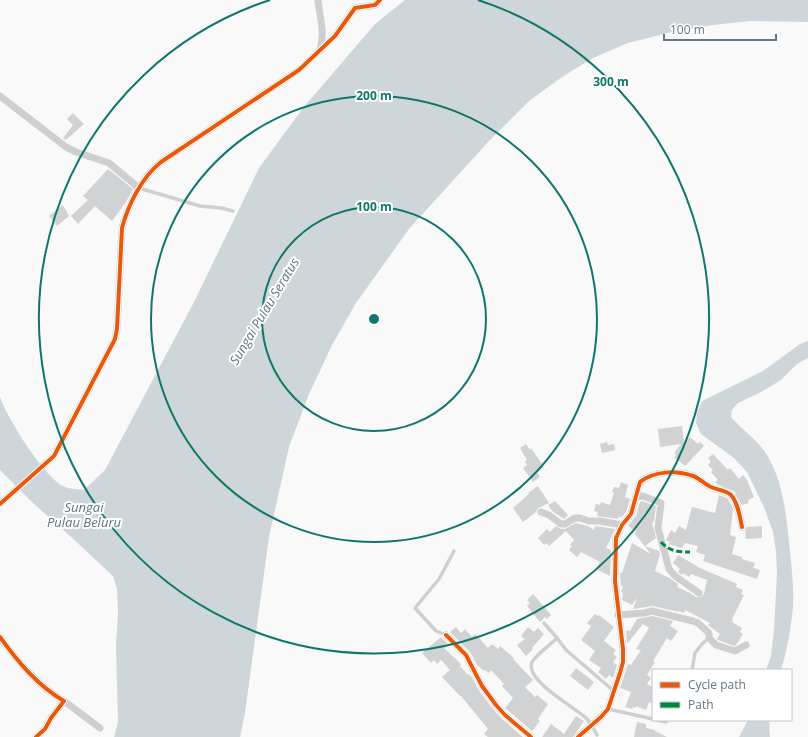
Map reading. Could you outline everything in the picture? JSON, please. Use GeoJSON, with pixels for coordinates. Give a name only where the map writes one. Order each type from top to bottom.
{"type":"FeatureCollection","features":[{"type":"Feature","properties":{"kind":"street"},"geometry":{"type":"LineString","coordinates":[[318,0],[323,33],[320,51]]}},
{"type":"Feature","properties":{"kind":"street"},"geometry":{"type":"LineString","coordinates":[[0,504],[57,452],[116,336],[122,228],[124,219],[139,188],[150,173],[161,162],[290,76],[320,51],[335,36],[354,9],[360,6],[375,5],[380,0]]}},
{"type":"Feature","properties":{"kind":"street"},"geometry":{"type":"LineString","coordinates":[[0,96],[66,147],[109,163],[139,188]]}},
{"type":"Feature","properties":{"kind":"street"},"geometry":{"type":"LineString","coordinates":[[578,737],[592,726],[608,709],[615,692],[623,662],[623,649],[615,581],[616,546],[618,532],[631,514],[638,485],[649,476],[668,473],[694,476],[710,486],[731,495],[742,527]]}},
{"type":"Feature","properties":{"kind":"street"},"geometry":{"type":"LineString","coordinates":[[636,497],[643,496],[661,503],[662,507],[658,525],[668,569],[699,594]]}},
{"type":"Feature","properties":{"kind":"street"},"geometry":{"type":"LineString","coordinates":[[541,512],[561,524],[565,524],[575,518],[580,518],[589,522],[600,521],[622,525]]}},
{"type":"Feature","properties":{"kind":"street"},"geometry":{"type":"LineString","coordinates":[[618,614],[652,612],[693,621],[708,633],[716,645],[735,651],[746,645]]}},
{"type":"Feature","properties":{"kind":"street"},"geometry":{"type":"LineString","coordinates":[[446,635],[466,655],[482,686],[496,705],[505,715],[531,737]]}},
{"type":"Feature","properties":{"kind":"street"},"geometry":{"type":"LineString","coordinates":[[0,637],[36,680],[100,728]]}},
{"type":"Feature","properties":{"kind":"street"},"geometry":{"type":"LineString","coordinates":[[36,737],[45,729],[51,718],[64,701]]}},
{"type":"Feature","properties":{"kind":"lane"},"geometry":{"type":"LineString","coordinates":[[139,188],[200,206],[233,211]]}},
{"type":"Feature","properties":{"kind":"lane"},"geometry":{"type":"LineString","coordinates":[[446,635],[436,631],[415,608],[439,579],[454,551]]}},
{"type":"Feature","properties":{"kind":"lane"},"geometry":{"type":"LineString","coordinates":[[544,623],[566,650],[615,692]]}},
{"type":"Feature","properties":{"kind":"lane"},"geometry":{"type":"LineString","coordinates":[[557,638],[533,660],[531,665],[533,671],[544,686],[587,719],[597,735]]}},
{"type":"Feature","properties":{"kind":"lane"},"geometry":{"type":"LineString","coordinates":[[692,669],[696,653],[702,644],[710,638]]}},
{"type":"Feature","properties":{"kind":"lane"},"geometry":{"type":"LineString","coordinates":[[608,709],[652,719]]}},
{"type":"Feature","properties":{"kind":"lane"},"geometry":{"type":"LineString","coordinates":[[661,721],[666,722]]}},
{"type":"Feature","properties":{"kind":"water"},"geometry":{"type":"Polygon","coordinates":[[[405,0],[808,0],[808,22],[750,21],[713,25],[672,32],[628,43],[593,58],[562,77],[529,101],[489,141],[409,229],[356,303],[332,345],[309,394],[289,447],[269,537],[245,713],[240,737],[114,737],[118,722],[116,646],[118,614],[117,589],[113,576],[34,504],[0,470],[0,397],[18,433],[37,461],[57,482],[65,487],[84,490],[105,470],[194,302],[259,168],[303,108],[375,24],[405,0]]]}},
{"type":"Feature","properties":{"kind":"water"},"geometry":{"type":"Polygon","coordinates":[[[808,341],[808,358],[797,364],[781,380],[738,403],[732,410],[731,417],[767,455],[777,477],[786,515],[793,580],[790,631],[781,669],[766,669],[771,656],[774,630],[777,573],[773,532],[764,507],[747,472],[734,458],[701,434],[696,423],[697,413],[702,401],[763,371],[800,344],[808,341]]]}},
{"type":"Feature","properties":{"kind":"water"},"geometry":{"type":"Polygon","coordinates":[[[747,721],[769,721],[770,737],[739,737],[747,721]]]}},
{"type":"Feature","properties":{"kind":"building"},"geometry":{"type":"Polygon","coordinates":[[[73,113],[84,124],[66,140],[63,138],[73,125],[67,119],[73,113]]]}},
{"type":"Feature","properties":{"kind":"building"},"geometry":{"type":"Polygon","coordinates":[[[108,169],[133,189],[126,202],[112,221],[95,206],[78,224],[71,216],[88,200],[83,196],[108,169]]]}},
{"type":"Feature","properties":{"kind":"building"},"geometry":{"type":"Polygon","coordinates":[[[63,205],[69,216],[57,226],[49,216],[63,205]]]}},
{"type":"Feature","properties":{"kind":"building"},"geometry":{"type":"Polygon","coordinates":[[[682,426],[684,443],[690,437],[698,444],[700,442],[704,446],[685,466],[674,457],[676,454],[674,453],[681,444],[660,447],[658,429],[682,426]]]}},
{"type":"Feature","properties":{"kind":"building"},"geometry":{"type":"Polygon","coordinates":[[[607,442],[608,445],[614,444],[615,450],[602,453],[600,444],[607,442]]]}},
{"type":"Feature","properties":{"kind":"building"},"geometry":{"type":"Polygon","coordinates":[[[526,444],[530,450],[531,448],[544,467],[537,472],[540,477],[533,482],[523,468],[527,465],[525,462],[527,460],[520,448],[526,444]]]}},
{"type":"Feature","properties":{"kind":"building"},"geometry":{"type":"Polygon","coordinates":[[[713,454],[728,470],[730,468],[739,479],[743,475],[747,480],[754,497],[748,500],[749,503],[742,505],[734,491],[715,482],[718,480],[711,472],[713,470],[708,465],[711,462],[708,458],[713,454]]]}},
{"type":"Feature","properties":{"kind":"building"},"geometry":{"type":"Polygon","coordinates":[[[621,482],[628,485],[625,497],[630,499],[626,512],[621,518],[619,516],[618,519],[597,516],[598,512],[594,511],[596,504],[600,505],[601,502],[610,505],[614,493],[612,492],[614,487],[619,488],[621,482]]]}},
{"type":"Feature","properties":{"kind":"building"},"geometry":{"type":"Polygon","coordinates":[[[538,486],[549,503],[538,508],[536,512],[523,522],[513,508],[529,494],[528,493],[538,486]]]}},
{"type":"Feature","properties":{"kind":"building"},"geometry":{"type":"Polygon","coordinates":[[[719,495],[727,498],[733,508],[730,535],[736,537],[732,554],[755,563],[753,568],[760,570],[757,579],[703,561],[705,555],[696,552],[698,546],[685,543],[682,548],[668,544],[670,542],[666,540],[671,530],[675,533],[679,526],[686,530],[692,507],[715,513],[719,495]]]}},
{"type":"Feature","properties":{"kind":"building"},"geometry":{"type":"Polygon","coordinates":[[[555,501],[568,515],[564,519],[552,511],[548,505],[555,501]]]}},
{"type":"Feature","properties":{"kind":"building"},"geometry":{"type":"Polygon","coordinates":[[[642,501],[656,506],[654,521],[652,524],[656,538],[645,546],[659,551],[660,554],[655,571],[678,584],[677,587],[696,597],[701,597],[704,594],[707,580],[691,574],[689,577],[678,572],[680,569],[673,563],[678,555],[700,568],[737,584],[736,587],[743,590],[741,594],[744,595],[732,619],[732,622],[742,628],[740,632],[743,634],[736,645],[734,646],[718,640],[717,639],[720,634],[708,625],[710,623],[685,610],[684,613],[653,606],[633,609],[637,598],[632,605],[622,600],[623,594],[621,591],[623,587],[621,586],[620,573],[622,573],[632,543],[651,554],[635,534],[636,531],[628,526],[636,516],[640,502],[642,501]]]}},
{"type":"Feature","properties":{"kind":"building"},"geometry":{"type":"Polygon","coordinates":[[[576,523],[588,526],[594,530],[595,526],[615,529],[606,548],[611,550],[610,576],[596,569],[600,562],[581,552],[577,557],[569,550],[572,546],[570,545],[574,540],[566,531],[549,546],[546,543],[544,545],[538,538],[547,529],[550,532],[556,526],[561,529],[565,529],[576,523]]]}},
{"type":"Feature","properties":{"kind":"building"},"geometry":{"type":"Polygon","coordinates":[[[762,526],[762,538],[746,539],[745,531],[747,527],[762,526]]]}},
{"type":"Feature","properties":{"kind":"building"},"geometry":{"type":"Polygon","coordinates":[[[533,594],[551,615],[547,619],[545,617],[540,622],[527,606],[530,603],[527,600],[533,594]]]}},
{"type":"Feature","properties":{"kind":"building"},"geometry":{"type":"Polygon","coordinates":[[[595,614],[598,616],[599,615],[614,627],[604,641],[616,650],[613,654],[617,657],[613,662],[617,665],[613,678],[609,675],[606,679],[598,672],[601,668],[589,660],[595,651],[581,640],[591,626],[587,623],[595,614]]]}},
{"type":"Feature","properties":{"kind":"building"},"geometry":{"type":"Polygon","coordinates":[[[652,616],[673,621],[670,626],[678,631],[671,641],[667,638],[653,661],[655,662],[647,675],[651,678],[647,684],[652,686],[652,704],[649,702],[646,710],[636,706],[636,708],[633,707],[632,709],[625,707],[631,692],[620,688],[628,664],[631,665],[641,650],[636,649],[649,628],[643,624],[627,644],[626,632],[627,630],[630,631],[637,619],[652,616]]]}},
{"type":"Feature","properties":{"kind":"building"},"geometry":{"type":"Polygon","coordinates":[[[456,627],[461,633],[465,629],[472,637],[475,634],[488,648],[492,644],[498,649],[500,646],[514,658],[513,659],[533,680],[525,687],[535,697],[537,695],[548,704],[538,719],[540,721],[532,731],[505,708],[513,698],[502,686],[504,684],[491,670],[489,673],[477,665],[470,652],[450,632],[456,627]]]}},
{"type":"Feature","properties":{"kind":"building"},"geometry":{"type":"Polygon","coordinates":[[[528,627],[534,632],[538,628],[544,634],[526,656],[517,645],[525,639],[521,636],[528,627]]]}},
{"type":"Feature","properties":{"kind":"building"},"geometry":{"type":"Polygon","coordinates":[[[441,637],[448,644],[444,648],[461,664],[460,666],[468,675],[469,674],[472,677],[478,689],[492,708],[502,719],[523,737],[488,737],[484,734],[488,729],[461,696],[442,677],[450,670],[441,660],[437,664],[434,660],[431,663],[422,653],[441,637]]]}},
{"type":"Feature","properties":{"kind":"building"},"geometry":{"type":"Polygon","coordinates":[[[576,668],[594,682],[588,690],[570,676],[576,668]]]}},
{"type":"Feature","properties":{"kind":"building"},"geometry":{"type":"Polygon","coordinates":[[[576,716],[584,721],[573,737],[542,737],[551,724],[564,734],[576,716]]]}},
{"type":"Feature","properties":{"kind":"building"},"geometry":{"type":"Polygon","coordinates":[[[637,722],[646,724],[646,728],[655,730],[667,737],[634,737],[637,722]]]}},
{"type":"Feature","properties":{"kind":"marked path"},"geometry":{"type":"LineString","coordinates":[[661,542],[674,550],[690,552]]}},
{"type":"Feature","properties":{"kind":"cycle path"},"geometry":{"type":"LineString","coordinates":[[0,504],[54,456],[115,339],[117,329],[122,228],[132,201],[148,175],[161,162],[299,70],[335,36],[355,8],[375,5],[380,0]]}},
{"type":"Feature","properties":{"kind":"cycle path"},"geometry":{"type":"LineString","coordinates":[[578,737],[608,709],[623,662],[623,649],[615,581],[616,538],[622,525],[631,514],[640,482],[646,478],[658,474],[672,472],[695,477],[711,487],[727,492],[731,495],[737,506],[742,527]]}},
{"type":"Feature","properties":{"kind":"cycle path"},"geometry":{"type":"LineString","coordinates":[[446,635],[466,655],[482,686],[496,705],[505,715],[531,737]]}},
{"type":"Feature","properties":{"kind":"cycle path"},"geometry":{"type":"LineString","coordinates":[[0,637],[29,673],[37,681],[64,701],[51,718],[45,729],[36,737]]}},
{"type":"Feature","properties":{"kind":"water label","name":"Sungai Pulau Seratus"},"geometry":{"type":"Point","coordinates":[264,311]}},
{"type":"Feature","properties":{"kind":"water label","name":"Sungai Pulau Beluru"},"geometry":{"type":"Point","coordinates":[84,514]}}]}
